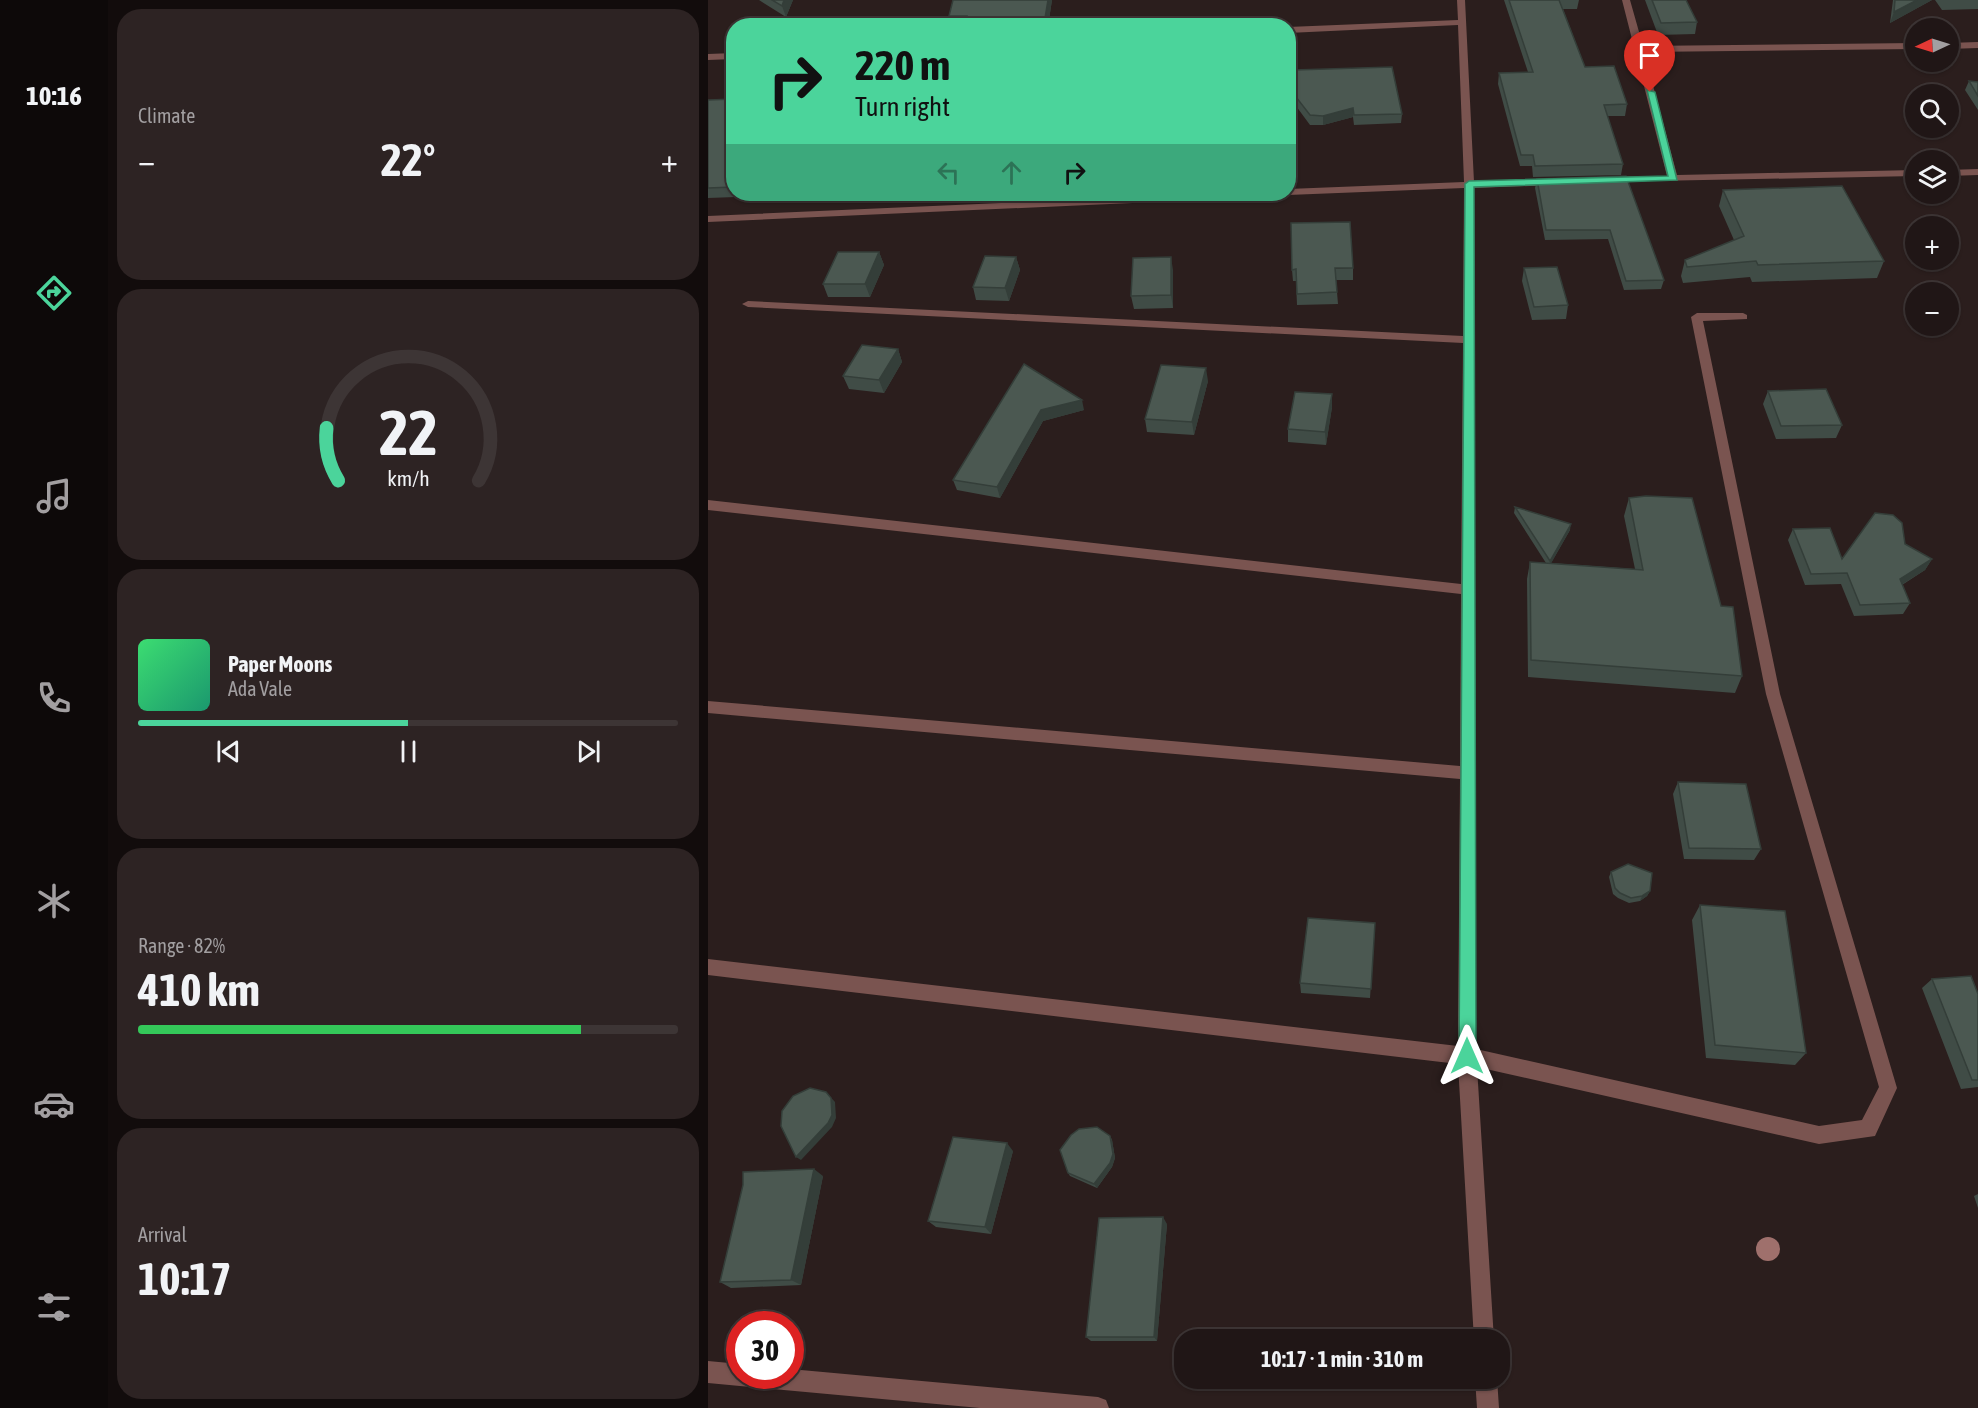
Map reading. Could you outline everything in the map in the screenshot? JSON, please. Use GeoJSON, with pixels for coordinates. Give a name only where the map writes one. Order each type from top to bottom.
{"type":"FeatureCollection","features":[{"type":"Feature","properties":{"kind":"street"},"geometry":{"type":"LineString","coordinates":[[1461,0],[1469,184],[1467,1056],[1483,1329]]}},
{"type":"Feature","properties":{"kind":"street"},"geometry":{"type":"LineString","coordinates":[[1626,0],[1673,178]]}},
{"type":"Feature","properties":{"kind":"street"},"geometry":{"type":"LineString","coordinates":[[1296,30],[1462,22]]}},
{"type":"Feature","properties":{"kind":"street"},"geometry":{"type":"LineString","coordinates":[[1959,46],[1978,45]]}},
{"type":"Feature","properties":{"kind":"street"},"geometry":{"type":"LineString","coordinates":[[1639,49],[1905,46]]}},
{"type":"Feature","properties":{"kind":"street"},"geometry":{"type":"LineString","coordinates":[[708,57],[726,56]]}},
{"type":"Feature","properties":{"kind":"street"},"geometry":{"type":"LineString","coordinates":[[1959,172],[1978,172]]}},
{"type":"Feature","properties":{"kind":"street"},"geometry":{"type":"LineString","coordinates":[[1594,180],[1905,173]]}},
{"type":"Feature","properties":{"kind":"street"},"geometry":{"type":"LineString","coordinates":[[1296,192],[1571,181]]}},
{"type":"Feature","properties":{"kind":"street"},"geometry":{"type":"LineString","coordinates":[[708,219],[1110,201]]}},
{"type":"Feature","properties":{"kind":"street"},"geometry":{"type":"LineString","coordinates":[[748,304],[1469,340]]}},
{"type":"Feature","properties":{"kind":"street"},"geometry":{"type":"LineString","coordinates":[[708,967],[1467,1056],[1819,1134],[1868,1129],[1888,1088],[1773,694],[1697,317],[1743,318]]}},
{"type":"Feature","properties":{"kind":"street"},"geometry":{"type":"LineString","coordinates":[[708,505],[1468,590]]}},
{"type":"Feature","properties":{"kind":"street"},"geometry":{"type":"LineString","coordinates":[[708,707],[1467,773]]}},
{"type":"Feature","properties":{"kind":"street"},"geometry":{"type":"LineString","coordinates":[[708,1372],[726,1374]]}},
{"type":"Feature","properties":{"kind":"street"},"geometry":{"type":"LineString","coordinates":[[804,1381],[1098,1408]]}},
{"type":"Feature","properties":{"kind":"street"},"geometry":{"type":"LineString","coordinates":[[1487,1389],[1488,1408]]}},
{"type":"Feature","properties":{"kind":"building"},"geometry":{"type":"Polygon","coordinates":[[[772,0],[784,0],[782,6],[772,0]]]}},
{"type":"Feature","properties":{"kind":"building"},"geometry":{"type":"Polygon","coordinates":[[[953,0],[1048,0],[1045,18],[949,16],[953,0]]]}},
{"type":"Feature","properties":{"kind":"building"},"geometry":{"type":"Polygon","coordinates":[[[1509,0],[1559,0],[1585,67],[1614,66],[1627,104],[1604,105],[1623,164],[1535,166],[1533,155],[1521,155],[1499,73],[1533,72],[1509,0]]]}},
{"type":"Feature","properties":{"kind":"building"},"geometry":{"type":"Polygon","coordinates":[[[1652,0],[1686,0],[1697,22],[1661,23],[1652,0]]]}},
{"type":"Feature","properties":{"kind":"building"},"geometry":{"type":"Polygon","coordinates":[[[1895,0],[1917,0],[1894,12],[1895,0]]]}},
{"type":"Feature","properties":{"kind":"building"},"geometry":{"type":"Polygon","coordinates":[[[1392,67],[1402,114],[1354,115],[1353,108],[1323,116],[1310,115],[1296,97],[1296,70],[1392,67]]]}},
{"type":"Feature","properties":{"kind":"building"},"geometry":{"type":"Polygon","coordinates":[[[1969,81],[1978,82],[1978,96],[1969,81]]]}},
{"type":"Feature","properties":{"kind":"building"},"geometry":{"type":"Polygon","coordinates":[[[726,99],[726,187],[708,188],[708,100],[726,99]]]}},
{"type":"Feature","properties":{"kind":"building"},"geometry":{"type":"Polygon","coordinates":[[[1626,176],[1664,280],[1626,281],[1610,230],[1546,230],[1537,179],[1626,176]]]}},
{"type":"Feature","properties":{"kind":"building"},"geometry":{"type":"Polygon","coordinates":[[[1842,186],[1884,261],[1758,265],[1756,261],[1687,267],[1685,260],[1744,236],[1723,190],[1842,186]]]}},
{"type":"Feature","properties":{"kind":"building"},"geometry":{"type":"Polygon","coordinates":[[[1350,222],[1353,268],[1335,268],[1337,292],[1297,294],[1296,269],[1292,270],[1291,223],[1350,222]]]}},
{"type":"Feature","properties":{"kind":"building"},"geometry":{"type":"Polygon","coordinates":[[[838,252],[879,252],[865,284],[823,284],[838,252]]]}},
{"type":"Feature","properties":{"kind":"building"},"geometry":{"type":"Polygon","coordinates":[[[985,256],[1016,257],[1005,288],[973,287],[985,256]]]}},
{"type":"Feature","properties":{"kind":"building"},"geometry":{"type":"Polygon","coordinates":[[[1171,257],[1171,295],[1131,296],[1133,258],[1171,257]]]}},
{"type":"Feature","properties":{"kind":"building"},"geometry":{"type":"Polygon","coordinates":[[[1557,267],[1568,305],[1534,307],[1524,268],[1557,267]]]}},
{"type":"Feature","properties":{"kind":"building"},"geometry":{"type":"Polygon","coordinates":[[[862,345],[898,349],[879,380],[843,376],[862,345]]]}},
{"type":"Feature","properties":{"kind":"building"},"geometry":{"type":"Polygon","coordinates":[[[1024,364],[1082,400],[1041,410],[997,487],[953,480],[1024,364]]]}},
{"type":"Feature","properties":{"kind":"building"},"geometry":{"type":"Polygon","coordinates":[[[1161,365],[1206,368],[1192,422],[1145,419],[1161,365]]]}},
{"type":"Feature","properties":{"kind":"building"},"geometry":{"type":"Polygon","coordinates":[[[1826,389],[1842,425],[1781,426],[1768,391],[1826,389]]]}},
{"type":"Feature","properties":{"kind":"building"},"geometry":{"type":"Polygon","coordinates":[[[1295,392],[1332,394],[1325,432],[1288,429],[1295,392]]]}},
{"type":"Feature","properties":{"kind":"building"},"geometry":{"type":"Polygon","coordinates":[[[1646,496],[1692,498],[1721,606],[1733,607],[1742,676],[1531,660],[1530,562],[1643,570],[1629,498],[1646,496]]]}},
{"type":"Feature","properties":{"kind":"building"},"geometry":{"type":"Polygon","coordinates":[[[1515,507],[1571,524],[1550,561],[1515,507]]]}},
{"type":"Feature","properties":{"kind":"building"},"geometry":{"type":"Polygon","coordinates":[[[1875,513],[1893,515],[1902,523],[1905,544],[1932,559],[1900,579],[1910,603],[1860,605],[1847,573],[1811,574],[1793,529],[1830,528],[1842,559],[1875,513]]]}},
{"type":"Feature","properties":{"kind":"building"},"geometry":{"type":"Polygon","coordinates":[[[1678,782],[1746,784],[1761,849],[1689,848],[1678,782]]]}},
{"type":"Feature","properties":{"kind":"building"},"geometry":{"type":"Polygon","coordinates":[[[1628,864],[1652,873],[1650,891],[1642,896],[1631,898],[1615,888],[1611,872],[1628,864]]]}},
{"type":"Feature","properties":{"kind":"building"},"geometry":{"type":"Polygon","coordinates":[[[1700,905],[1785,911],[1806,1053],[1715,1045],[1700,905]]]}},
{"type":"Feature","properties":{"kind":"building"},"geometry":{"type":"Polygon","coordinates":[[[1308,918],[1375,923],[1371,989],[1300,983],[1308,918]]]}},
{"type":"Feature","properties":{"kind":"building"},"geometry":{"type":"Polygon","coordinates":[[[1971,976],[1978,994],[1978,1080],[1972,1080],[1932,979],[1971,976]]]}},
{"type":"Feature","properties":{"kind":"building"},"geometry":{"type":"Polygon","coordinates":[[[810,1088],[826,1092],[831,1098],[832,1115],[828,1123],[796,1157],[781,1126],[782,1111],[793,1096],[810,1088]]]}},
{"type":"Feature","properties":{"kind":"building"},"geometry":{"type":"Polygon","coordinates":[[[1097,1127],[1110,1136],[1113,1154],[1110,1163],[1094,1184],[1068,1173],[1060,1150],[1071,1135],[1079,1129],[1097,1127]]]}},
{"type":"Feature","properties":{"kind":"building"},"geometry":{"type":"Polygon","coordinates":[[[953,1137],[1007,1143],[985,1227],[928,1221],[953,1137]]]}},
{"type":"Feature","properties":{"kind":"building"},"geometry":{"type":"Polygon","coordinates":[[[814,1169],[791,1280],[720,1282],[743,1185],[743,1172],[814,1169]]]}},
{"type":"Feature","properties":{"kind":"building"},"geometry":{"type":"Polygon","coordinates":[[[1163,1217],[1154,1337],[1086,1337],[1099,1218],[1163,1217]]]}},
{"type":"Feature","properties":{"kind":"route"},"geometry":{"type":"LineString","coordinates":[[1467,1056],[1469,184],[1673,178],[1650,92]]}}]}
